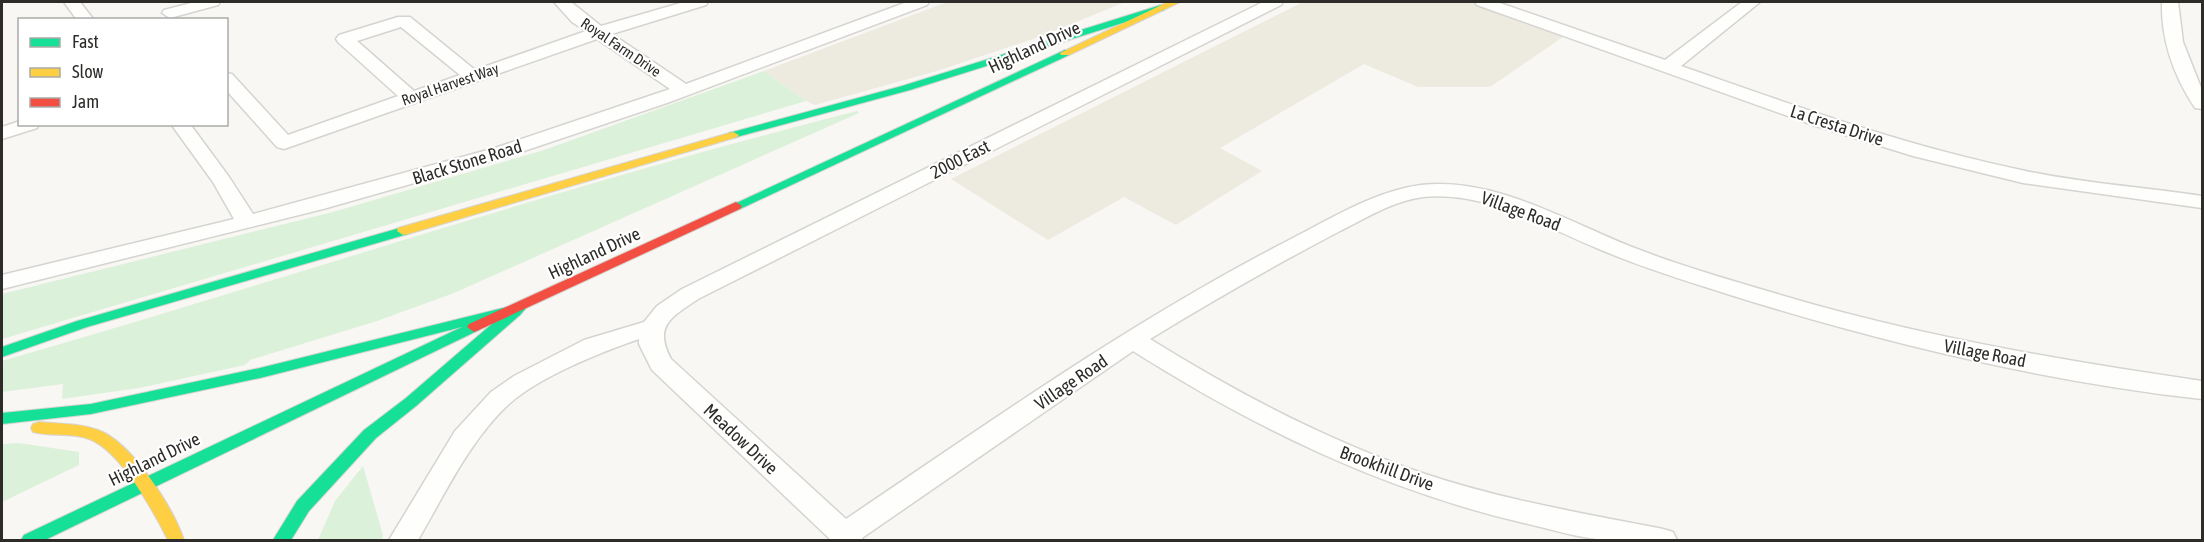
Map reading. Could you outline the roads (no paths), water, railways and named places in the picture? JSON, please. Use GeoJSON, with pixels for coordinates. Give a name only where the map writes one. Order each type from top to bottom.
{"type":"FeatureCollection","features":[{"type":"Feature","properties":{"kind":"main road","name":"Highland Drive"},"geometry":{"type":"LineString","coordinates":[[30,540],[341,389],[1175,2]]}},
{"type":"Feature","properties":{"kind":"main road"},"geometry":{"type":"LineString","coordinates":[[2,352],[82,324],[693,146],[906,88],[1161,8]]}},
{"type":"Feature","properties":{"kind":"main road"},"geometry":{"type":"LineString","coordinates":[[2,418],[114,405],[260,373],[519,308]]}},
{"type":"Feature","properties":{"kind":"main road"},"geometry":{"type":"LineString","coordinates":[[282,540],[303,506],[370,434],[411,402],[519,308]]}},
{"type":"Feature","properties":{"kind":"main road"},"geometry":{"type":"LineString","coordinates":[[2,424],[97,435],[113,447],[142,485],[173,531],[176,540]]}},
{"type":"Feature","properties":{"kind":"street"},"geometry":{"type":"LineString","coordinates":[[72,2],[84,18]]}},
{"type":"Feature","properties":{"kind":"street"},"geometry":{"type":"LineString","coordinates":[[168,11],[212,2]]}},
{"type":"Feature","properties":{"kind":"street","name":"Royal Farm Drive"},"geometry":{"type":"LineString","coordinates":[[562,2],[578,18],[683,90]]}},
{"type":"Feature","properties":{"kind":"street","name":"Royal Harvest Way"},"geometry":{"type":"LineString","coordinates":[[228,80],[284,143],[599,32],[700,2]]}},
{"type":"Feature","properties":{"kind":"street","name":"Black Stone Road"},"geometry":{"type":"LineString","coordinates":[[2,282],[384,187],[503,152],[683,90],[921,2]]}},
{"type":"Feature","properties":{"kind":"street","name":"2000 East"},"geometry":{"type":"LineString","coordinates":[[652,327],[665,311],[690,294],[1275,2]]}},
{"type":"Feature","properties":{"kind":"street","name":"La Cresta Drive"},"geometry":{"type":"LineString","coordinates":[[1483,2],[1823,122],[1920,152],[2023,177],[2202,202]]}},
{"type":"Feature","properties":{"kind":"street"},"geometry":{"type":"LineString","coordinates":[[1668,67],[1752,2]]}},
{"type":"Feature","properties":{"kind":"street"},"geometry":{"type":"LineString","coordinates":[[2170,2],[2169,18],[2176,50],[2191,88],[2202,104]]}},
{"type":"Feature","properties":{"kind":"street"},"geometry":{"type":"LineString","coordinates":[[411,98],[345,39],[404,21],[472,76]]}},
{"type":"Feature","properties":{"kind":"street"},"geometry":{"type":"LineString","coordinates":[[2,133],[24,126]]}},
{"type":"Feature","properties":{"kind":"street"},"geometry":{"type":"LineString","coordinates":[[181,126],[222,181],[247,222]]}},
{"type":"Feature","properties":{"kind":"street","name":"Village Road"},"geometry":{"type":"LineString","coordinates":[[846,538],[1133,340],[1292,246],[1390,199],[1424,191],[1444,190],[1488,197],[1629,253],[1767,299],[1900,334],[2094,374],[2202,390]]}},
{"type":"Feature","properties":{"kind":"street"},"geometry":{"type":"LineString","coordinates":[[403,540],[464,438],[500,398],[523,382],[594,346],[652,327]]}},
{"type":"Feature","properties":{"kind":"street","name":"Meadow Drive"},"geometry":{"type":"LineString","coordinates":[[652,327],[651,344],[661,364],[846,538]]}},
{"type":"Feature","properties":{"kind":"street","name":"Brookhill Drive"},"geometry":{"type":"LineString","coordinates":[[1133,340],[1190,376],[1277,424],[1377,467],[1491,503],[1663,540]]}}]}
